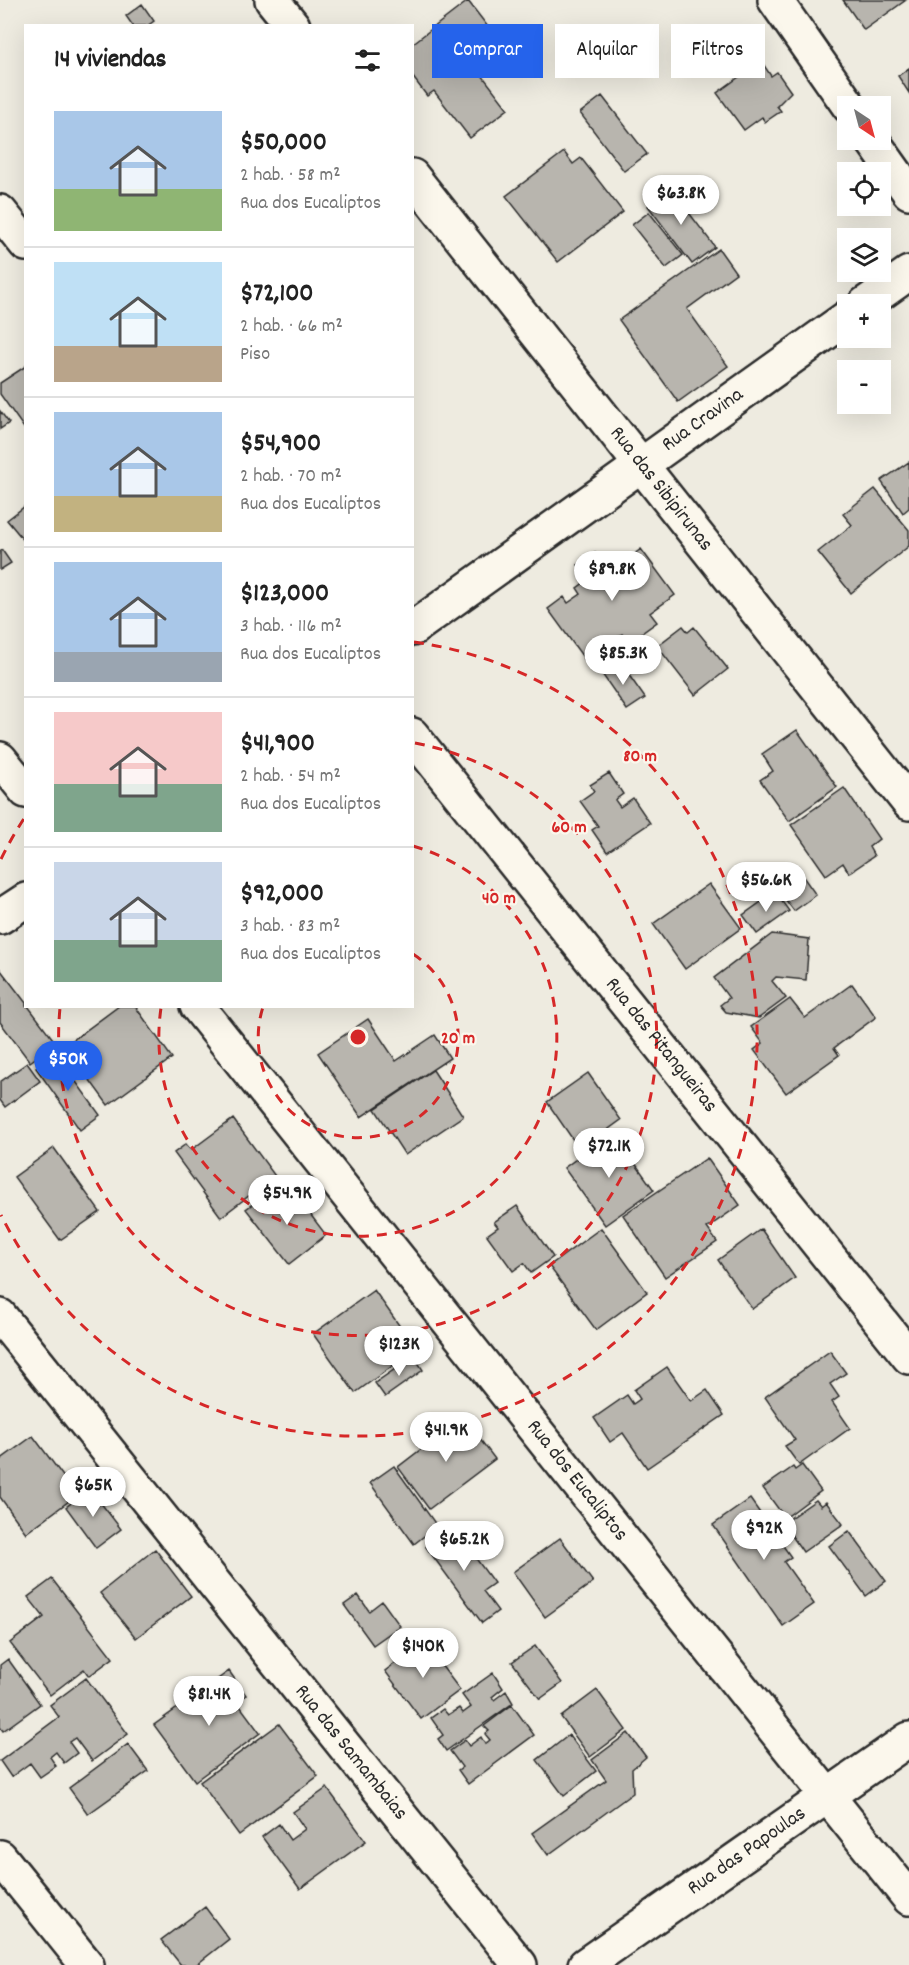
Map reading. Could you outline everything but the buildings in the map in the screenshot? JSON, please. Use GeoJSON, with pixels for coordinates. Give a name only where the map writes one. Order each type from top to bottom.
{"type":"FeatureCollection","features":[{"type":"Feature","properties":{"kind":"street"},"geometry":{"type":"LineString","coordinates":[[272,0],[291,24]]}},
{"type":"Feature","properties":{"kind":"street"},"geometry":{"type":"LineString","coordinates":[[775,0],[842,96]]}},
{"type":"Feature","properties":{"kind":"street"},"geometry":{"type":"LineString","coordinates":[[879,150],[909,192]]}},
{"type":"Feature","properties":{"kind":"street","name":"Rua das Sibipirunas"},"geometry":{"type":"LineString","coordinates":[[414,179],[909,803]]}},
{"type":"Feature","properties":{"kind":"street"},"geometry":{"type":"LineString","coordinates":[[0,212],[24,242]]}},
{"type":"Feature","properties":{"kind":"street"},"geometry":{"type":"LineString","coordinates":[[879,294],[909,273]]}},
{"type":"Feature","properties":{"kind":"street","name":"Rua Cravina"},"geometry":{"type":"LineString","coordinates":[[414,628],[837,325]]}},
{"type":"Feature","properties":{"kind":"street","name":"Rua das Pitangueiras"},"geometry":{"type":"LineString","coordinates":[[414,738],[909,1357]]}},
{"type":"Feature","properties":{"kind":"street"},"geometry":{"type":"LineString","coordinates":[[0,759],[24,789]]}},
{"type":"Feature","properties":{"kind":"street"},"geometry":{"type":"LineString","coordinates":[[0,918],[24,901]]}},
{"type":"Feature","properties":{"kind":"street","name":"Rua dos Eucaliptos"},"geometry":{"type":"LineString","coordinates":[[199,1008],[830,1796],[909,1898]]}},
{"type":"Feature","properties":{"kind":"street","name":"Rua das Samambaias"},"geometry":{"type":"LineString","coordinates":[[0,1316],[520,1965]]}},
{"type":"Feature","properties":{"kind":"street","name":"Rua das Papoulas"},"geometry":{"type":"LineString","coordinates":[[585,1965],[909,1739]]}},
{"type":"Feature","properties":{"kind":"street"},"geometry":{"type":"LineString","coordinates":[[0,1857],[87,1965]]}}]}
